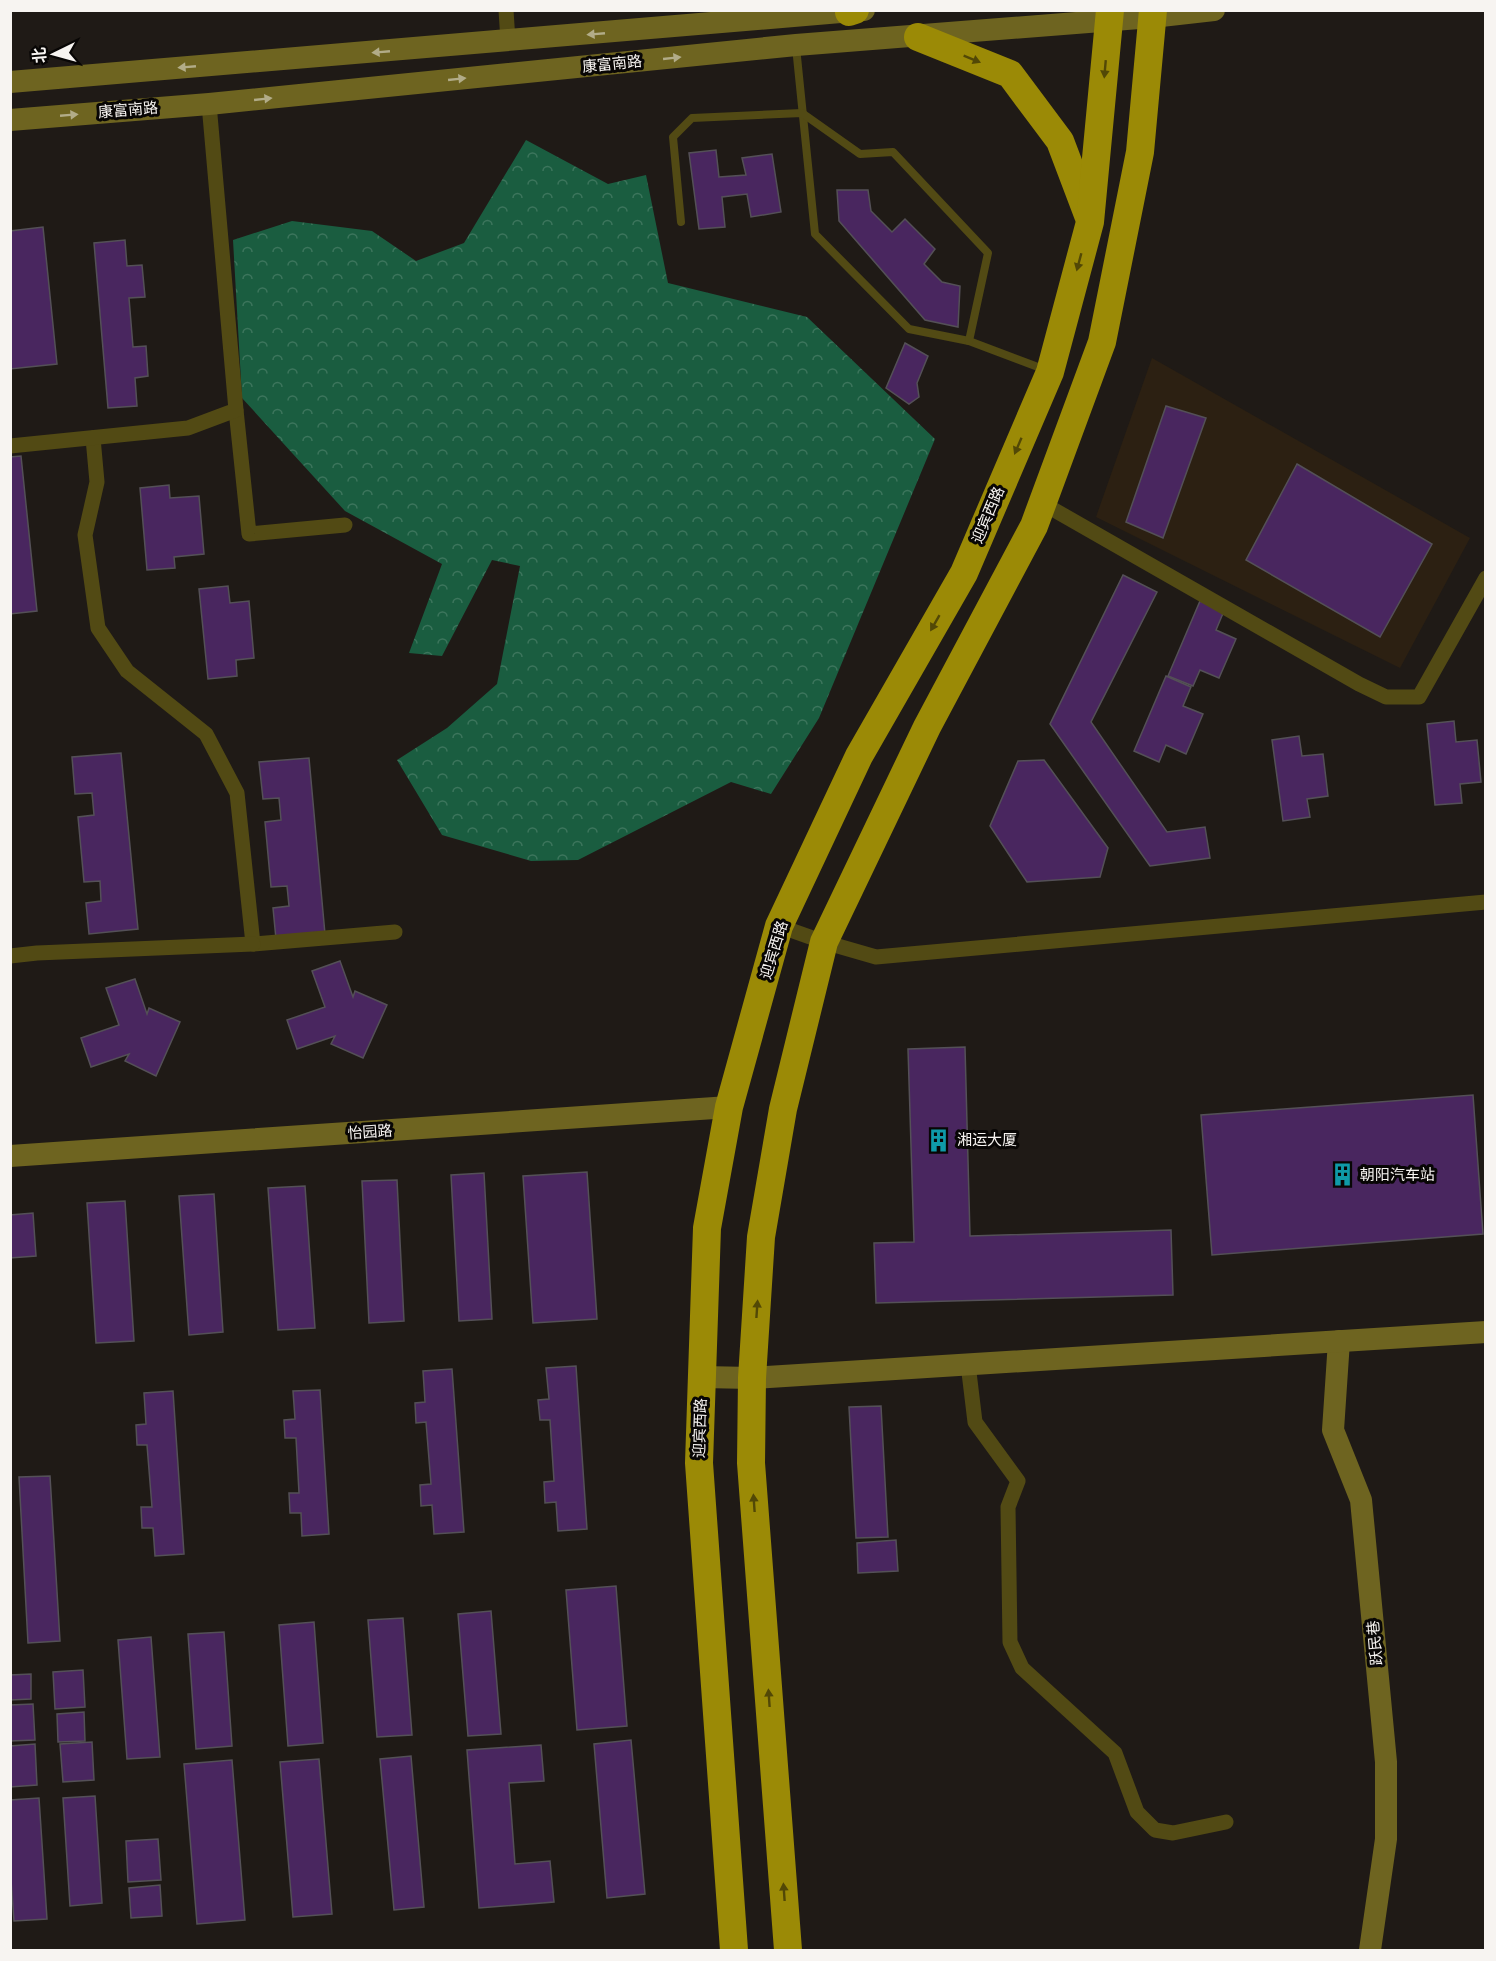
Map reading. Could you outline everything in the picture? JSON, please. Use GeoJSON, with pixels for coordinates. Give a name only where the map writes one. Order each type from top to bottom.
{"type":"FeatureCollection","features":[{"type":"Feature","properties":{"kind":"highway"},"geometry":{"type":"LineString","coordinates":[[789,1950],[751,1463],[752,1378],[761,1236],[783,1109],[824,942],[927,727],[1034,526],[1102,342],[1140,152],[1152,14]]}},
{"type":"Feature","properties":{"kind":"highway","name":"迎宾西路"},"geometry":{"type":"LineString","coordinates":[[734,1950],[699,1463],[707,1228],[729,1107],[779,926],[859,756],[964,573],[1050,372],[1090,222],[1110,15]]}},
{"type":"Feature","properties":{"kind":"highway"},"geometry":{"type":"LineString","coordinates":[[918,36],[1010,74],[1060,141],[1090,222]]}},
{"type":"Feature","properties":{"kind":"street"},"geometry":{"type":"LineString","coordinates":[[506,10],[508,41]]}},
{"type":"Feature","properties":{"kind":"street","name":"康富南路"},"geometry":{"type":"LineString","coordinates":[[10,120],[209,104],[795,45],[918,36],[1110,15],[1214,10]]}},
{"type":"Feature","properties":{"kind":"street","name":"康富南路"},"geometry":{"type":"LineString","coordinates":[[10,82],[856,11]]}},
{"type":"Feature","properties":{"kind":"street"},"geometry":{"type":"LineString","coordinates":[[209,104],[249,534],[345,525]]}},
{"type":"Feature","properties":{"kind":"street"},"geometry":{"type":"LineString","coordinates":[[10,446],[188,428],[236,410]]}},
{"type":"Feature","properties":{"kind":"street"},"geometry":{"type":"LineString","coordinates":[[93,438],[97,482],[85,536],[98,628],[127,671],[206,734],[237,793],[253,944]]}},
{"type":"Feature","properties":{"kind":"street"},"geometry":{"type":"LineString","coordinates":[[1042,503],[1359,684],[1386,697],[1419,697],[1485,578]]}},
{"type":"Feature","properties":{"kind":"street"},"geometry":{"type":"LineString","coordinates":[[779,926],[876,957],[1485,902]]}},
{"type":"Feature","properties":{"kind":"street"},"geometry":{"type":"LineString","coordinates":[[10,956],[38,952],[253,944],[394,932]]}},
{"type":"Feature","properties":{"kind":"street","name":"怡园路"},"geometry":{"type":"LineString","coordinates":[[10,1156],[729,1107]]}},
{"type":"Feature","properties":{"kind":"street"},"geometry":{"type":"LineString","coordinates":[[702,1377],[752,1378],[1485,1332]]}},
{"type":"Feature","properties":{"kind":"street","name":"跃民巷"},"geometry":{"type":"LineString","coordinates":[[1339,1341],[1333,1430],[1360,1500],[1386,1762],[1386,1839],[1370,1950]]}},
{"type":"Feature","properties":{"kind":"street"},"geometry":{"type":"LineString","coordinates":[[968,1364],[975,1422],[1018,1481],[1008,1507],[1010,1642],[1022,1668],[1115,1753],[1137,1812],[1155,1830],[1173,1833],[1226,1822]]}},
{"type":"Feature","properties":{"kind":"lane"},"geometry":{"type":"LineString","coordinates":[[795,45],[815,234],[909,329],[969,341],[1050,372]]}},
{"type":"Feature","properties":{"kind":"lane"},"geometry":{"type":"LineString","coordinates":[[681,222],[673,136],[692,118],[802,114],[860,154],[893,152],[988,253],[969,341]]}},
{"type":"Feature","properties":{"kind":"shaded area"},"geometry":{"type":"Polygon","coordinates":[[[1152,358],[1470,538],[1400,668],[1096,517],[1152,358]]]}},
{"type":"Feature","properties":{"kind":"green space"},"geometry":{"type":"Polygon","coordinates":[[[526,140],[608,184],[646,175],[668,283],[807,317],[935,439],[819,718],[771,794],[731,782],[578,860],[531,861],[442,835],[397,760],[447,728],[497,684],[520,566],[492,560],[442,656],[409,653],[442,564],[345,511],[242,398],[233,240],[292,221],[372,231],[416,261],[464,243],[526,140]]]}},
{"type":"Feature","properties":{"kind":"building"},"geometry":{"type":"Polygon","coordinates":[[[716,150],[719,177],[746,175],[742,158],[772,154],[781,212],[751,217],[747,194],[722,197],[725,227],[699,229],[689,153],[716,150]]]}},
{"type":"Feature","properties":{"kind":"building"},"geometry":{"type":"Polygon","coordinates":[[[837,190],[868,190],[871,211],[892,232],[905,219],[935,249],[924,264],[942,282],[960,286],[958,327],[925,320],[839,221],[837,190]]]}},
{"type":"Feature","properties":{"kind":"building"},"geometry":{"type":"Polygon","coordinates":[[[43,227],[57,364],[10,369],[10,231],[43,227]]]}},
{"type":"Feature","properties":{"kind":"building"},"geometry":{"type":"Polygon","coordinates":[[[125,240],[127,266],[142,265],[145,297],[129,298],[133,347],[146,346],[148,376],[135,378],[137,406],[108,408],[94,243],[125,240]]]}},
{"type":"Feature","properties":{"kind":"building"},"geometry":{"type":"Polygon","coordinates":[[[905,343],[928,356],[917,383],[919,397],[909,404],[886,388],[905,343]]]}},
{"type":"Feature","properties":{"kind":"building"},"geometry":{"type":"Polygon","coordinates":[[[1166,406],[1206,418],[1163,538],[1126,522],[1166,406]]]}},
{"type":"Feature","properties":{"kind":"building"},"geometry":{"type":"Polygon","coordinates":[[[21,456],[37,611],[10,614],[10,457],[21,456]]]}},
{"type":"Feature","properties":{"kind":"building"},"geometry":{"type":"Polygon","coordinates":[[[1297,464],[1432,544],[1380,637],[1246,560],[1297,464]]]}},
{"type":"Feature","properties":{"kind":"building"},"geometry":{"type":"Polygon","coordinates":[[[169,485],[170,498],[199,496],[204,554],[174,557],[175,568],[147,570],[140,488],[169,485]]]}},
{"type":"Feature","properties":{"kind":"building"},"geometry":{"type":"Polygon","coordinates":[[[1123,575],[1157,592],[1091,722],[1167,832],[1205,827],[1210,858],[1150,866],[1050,724],[1123,575]]]}},
{"type":"Feature","properties":{"kind":"building"},"geometry":{"type":"Polygon","coordinates":[[[228,586],[230,603],[249,601],[254,658],[236,660],[237,676],[208,679],[199,589],[228,586]]]}},
{"type":"Feature","properties":{"kind":"building"},"geometry":{"type":"Polygon","coordinates":[[[1200,601],[1224,611],[1216,630],[1236,639],[1219,678],[1200,670],[1193,686],[1168,676],[1200,601]]]}},
{"type":"Feature","properties":{"kind":"building"},"geometry":{"type":"Polygon","coordinates":[[[1166,676],[1191,687],[1183,706],[1203,714],[1186,754],[1166,745],[1159,762],[1134,751],[1166,676]]]}},
{"type":"Feature","properties":{"kind":"building"},"geometry":{"type":"Polygon","coordinates":[[[1454,721],[1456,742],[1477,740],[1481,782],[1460,784],[1462,803],[1435,805],[1427,724],[1454,721]]]}},
{"type":"Feature","properties":{"kind":"building"},"geometry":{"type":"Polygon","coordinates":[[[1299,736],[1302,756],[1323,754],[1328,796],[1307,799],[1310,817],[1283,821],[1272,740],[1299,736]]]}},
{"type":"Feature","properties":{"kind":"building"},"geometry":{"type":"Polygon","coordinates":[[[121,753],[138,929],[89,934],[86,903],[101,901],[100,881],[84,882],[78,817],[94,815],[92,793],[75,794],[72,757],[121,753]]]}},
{"type":"Feature","properties":{"kind":"building"},"geometry":{"type":"Polygon","coordinates":[[[309,758],[325,934],[276,939],[273,908],[289,906],[287,886],[271,887],[265,822],[281,820],[279,798],[263,799],[259,762],[309,758]]]}},
{"type":"Feature","properties":{"kind":"building"},"geometry":{"type":"Polygon","coordinates":[[[1044,760],[1108,848],[1100,877],[1027,882],[990,826],[1018,761],[1044,760]]]}},
{"type":"Feature","properties":{"kind":"building"},"geometry":{"type":"Polygon","coordinates":[[[340,961],[353,997],[355,991],[387,1005],[363,1058],[331,1044],[335,1036],[297,1049],[287,1020],[325,1007],[312,971],[340,961]]]}},
{"type":"Feature","properties":{"kind":"building"},"geometry":{"type":"Polygon","coordinates":[[[135,979],[147,1014],[149,1008],[180,1022],[156,1076],[125,1061],[129,1054],[91,1067],[81,1038],[119,1025],[106,988],[135,979]]]}},
{"type":"Feature","properties":{"kind":"building","name":"湘运大厦"},"geometry":{"type":"Polygon","coordinates":[[[965,1047],[970,1236],[1171,1230],[1173,1295],[876,1303],[874,1243],[914,1242],[908,1049],[965,1047]]]}},
{"type":"Feature","properties":{"kind":"building","name":"朝阳汽车站"},"geometry":{"type":"Polygon","coordinates":[[[1473,1095],[1483,1234],[1212,1255],[1201,1115],[1473,1095]]]}},
{"type":"Feature","properties":{"kind":"building"},"geometry":{"type":"Polygon","coordinates":[[[587,1172],[597,1319],[533,1323],[523,1176],[587,1172]]]}},
{"type":"Feature","properties":{"kind":"building"},"geometry":{"type":"Polygon","coordinates":[[[484,1173],[492,1319],[459,1321],[451,1175],[484,1173]]]}},
{"type":"Feature","properties":{"kind":"building"},"geometry":{"type":"Polygon","coordinates":[[[397,1180],[404,1321],[369,1323],[362,1181],[397,1180]]]}},
{"type":"Feature","properties":{"kind":"building"},"geometry":{"type":"Polygon","coordinates":[[[305,1186],[315,1328],[278,1330],[268,1188],[305,1186]]]}},
{"type":"Feature","properties":{"kind":"building"},"geometry":{"type":"Polygon","coordinates":[[[214,1194],[223,1332],[189,1335],[179,1196],[214,1194]]]}},
{"type":"Feature","properties":{"kind":"building"},"geometry":{"type":"Polygon","coordinates":[[[125,1201],[134,1341],[96,1343],[87,1203],[125,1201]]]}},
{"type":"Feature","properties":{"kind":"building"},"geometry":{"type":"Polygon","coordinates":[[[33,1213],[36,1256],[10,1258],[10,1215],[33,1213]]]}},
{"type":"Feature","properties":{"kind":"building"},"geometry":{"type":"Polygon","coordinates":[[[576,1366],[587,1529],[558,1531],[556,1502],[545,1503],[544,1482],[554,1481],[550,1420],[540,1420],[538,1400],[549,1399],[546,1368],[576,1366]]]}},
{"type":"Feature","properties":{"kind":"building"},"geometry":{"type":"Polygon","coordinates":[[[452,1369],[464,1532],[434,1534],[432,1505],[421,1506],[420,1485],[431,1484],[426,1422],[416,1423],[415,1403],[425,1402],[423,1371],[452,1369]]]}},
{"type":"Feature","properties":{"kind":"building"},"geometry":{"type":"Polygon","coordinates":[[[320,1390],[329,1534],[302,1536],[301,1513],[290,1513],[289,1493],[299,1493],[296,1438],[285,1438],[284,1420],[295,1419],[293,1391],[320,1390]]]}},
{"type":"Feature","properties":{"kind":"building"},"geometry":{"type":"Polygon","coordinates":[[[173,1391],[184,1554],[155,1556],[153,1528],[142,1528],[141,1507],[152,1507],[147,1445],[137,1445],[136,1425],[146,1424],[144,1393],[173,1391]]]}},
{"type":"Feature","properties":{"kind":"building"},"geometry":{"type":"Polygon","coordinates":[[[881,1406],[888,1537],[856,1538],[849,1407],[881,1406]]]}},
{"type":"Feature","properties":{"kind":"building"},"geometry":{"type":"Polygon","coordinates":[[[50,1476],[60,1641],[28,1643],[19,1477],[50,1476]]]}},
{"type":"Feature","properties":{"kind":"building"},"geometry":{"type":"Polygon","coordinates":[[[896,1540],[898,1571],[858,1573],[857,1543],[896,1540]]]}},
{"type":"Feature","properties":{"kind":"building"},"geometry":{"type":"Polygon","coordinates":[[[616,1586],[627,1726],[577,1730],[566,1590],[616,1586]]]}},
{"type":"Feature","properties":{"kind":"building"},"geometry":{"type":"Polygon","coordinates":[[[491,1611],[501,1734],[468,1736],[458,1614],[491,1611]]]}},
{"type":"Feature","properties":{"kind":"building"},"geometry":{"type":"Polygon","coordinates":[[[403,1618],[412,1735],[377,1737],[368,1620],[403,1618]]]}},
{"type":"Feature","properties":{"kind":"building"},"geometry":{"type":"Polygon","coordinates":[[[314,1622],[323,1743],[288,1746],[279,1625],[314,1622]]]}},
{"type":"Feature","properties":{"kind":"building"},"geometry":{"type":"Polygon","coordinates":[[[224,1632],[232,1746],[196,1749],[188,1634],[224,1632]]]}},
{"type":"Feature","properties":{"kind":"building"},"geometry":{"type":"Polygon","coordinates":[[[151,1637],[160,1757],[127,1759],[118,1640],[151,1637]]]}},
{"type":"Feature","properties":{"kind":"building"},"geometry":{"type":"Polygon","coordinates":[[[83,1670],[85,1707],[55,1709],[53,1672],[83,1670]]]}},
{"type":"Feature","properties":{"kind":"building"},"geometry":{"type":"Polygon","coordinates":[[[31,1674],[31,1699],[10,1700],[10,1675],[31,1674]]]}},
{"type":"Feature","properties":{"kind":"building"},"geometry":{"type":"Polygon","coordinates":[[[33,1704],[35,1740],[10,1741],[10,1705],[33,1704]]]}},
{"type":"Feature","properties":{"kind":"building"},"geometry":{"type":"Polygon","coordinates":[[[84,1712],[85,1741],[58,1742],[57,1714],[84,1712]]]}},
{"type":"Feature","properties":{"kind":"building"},"geometry":{"type":"Polygon","coordinates":[[[631,1740],[645,1894],[607,1898],[594,1744],[631,1740]]]}},
{"type":"Feature","properties":{"kind":"building"},"geometry":{"type":"Polygon","coordinates":[[[92,1742],[94,1780],[63,1782],[60,1744],[92,1742]]]}},
{"type":"Feature","properties":{"kind":"building"},"geometry":{"type":"Polygon","coordinates":[[[35,1744],[37,1785],[10,1787],[10,1746],[35,1744]]]}},
{"type":"Feature","properties":{"kind":"building"},"geometry":{"type":"Polygon","coordinates":[[[541,1745],[544,1781],[509,1783],[515,1864],[550,1861],[554,1902],[479,1908],[467,1750],[541,1745]]]}},
{"type":"Feature","properties":{"kind":"building"},"geometry":{"type":"Polygon","coordinates":[[[411,1756],[424,1907],[394,1910],[380,1759],[411,1756]]]}},
{"type":"Feature","properties":{"kind":"building"},"geometry":{"type":"Polygon","coordinates":[[[319,1759],[332,1914],[293,1917],[280,1762],[319,1759]]]}},
{"type":"Feature","properties":{"kind":"building"},"geometry":{"type":"Polygon","coordinates":[[[232,1760],[245,1920],[197,1924],[184,1764],[232,1760]]]}},
{"type":"Feature","properties":{"kind":"building"},"geometry":{"type":"Polygon","coordinates":[[[95,1796],[102,1903],[70,1906],[63,1798],[95,1796]]]}},
{"type":"Feature","properties":{"kind":"building"},"geometry":{"type":"Polygon","coordinates":[[[39,1798],[47,1919],[14,1921],[10,1866],[10,1800],[39,1798]]]}},
{"type":"Feature","properties":{"kind":"building"},"geometry":{"type":"Polygon","coordinates":[[[158,1839],[161,1880],[128,1882],[126,1841],[158,1839]]]}},
{"type":"Feature","properties":{"kind":"building"},"geometry":{"type":"Polygon","coordinates":[[[160,1885],[162,1916],[131,1918],[129,1888],[160,1885]]]}},
{"type":"Feature","properties":{"kind":"place","name":"湘运大厦"},"geometry":{"type":"Point","coordinates":[939,1140]}},
{"type":"Feature","properties":{"kind":"place","name":"朝阳汽车站"},"geometry":{"type":"Point","coordinates":[1342,1175]}}]}
